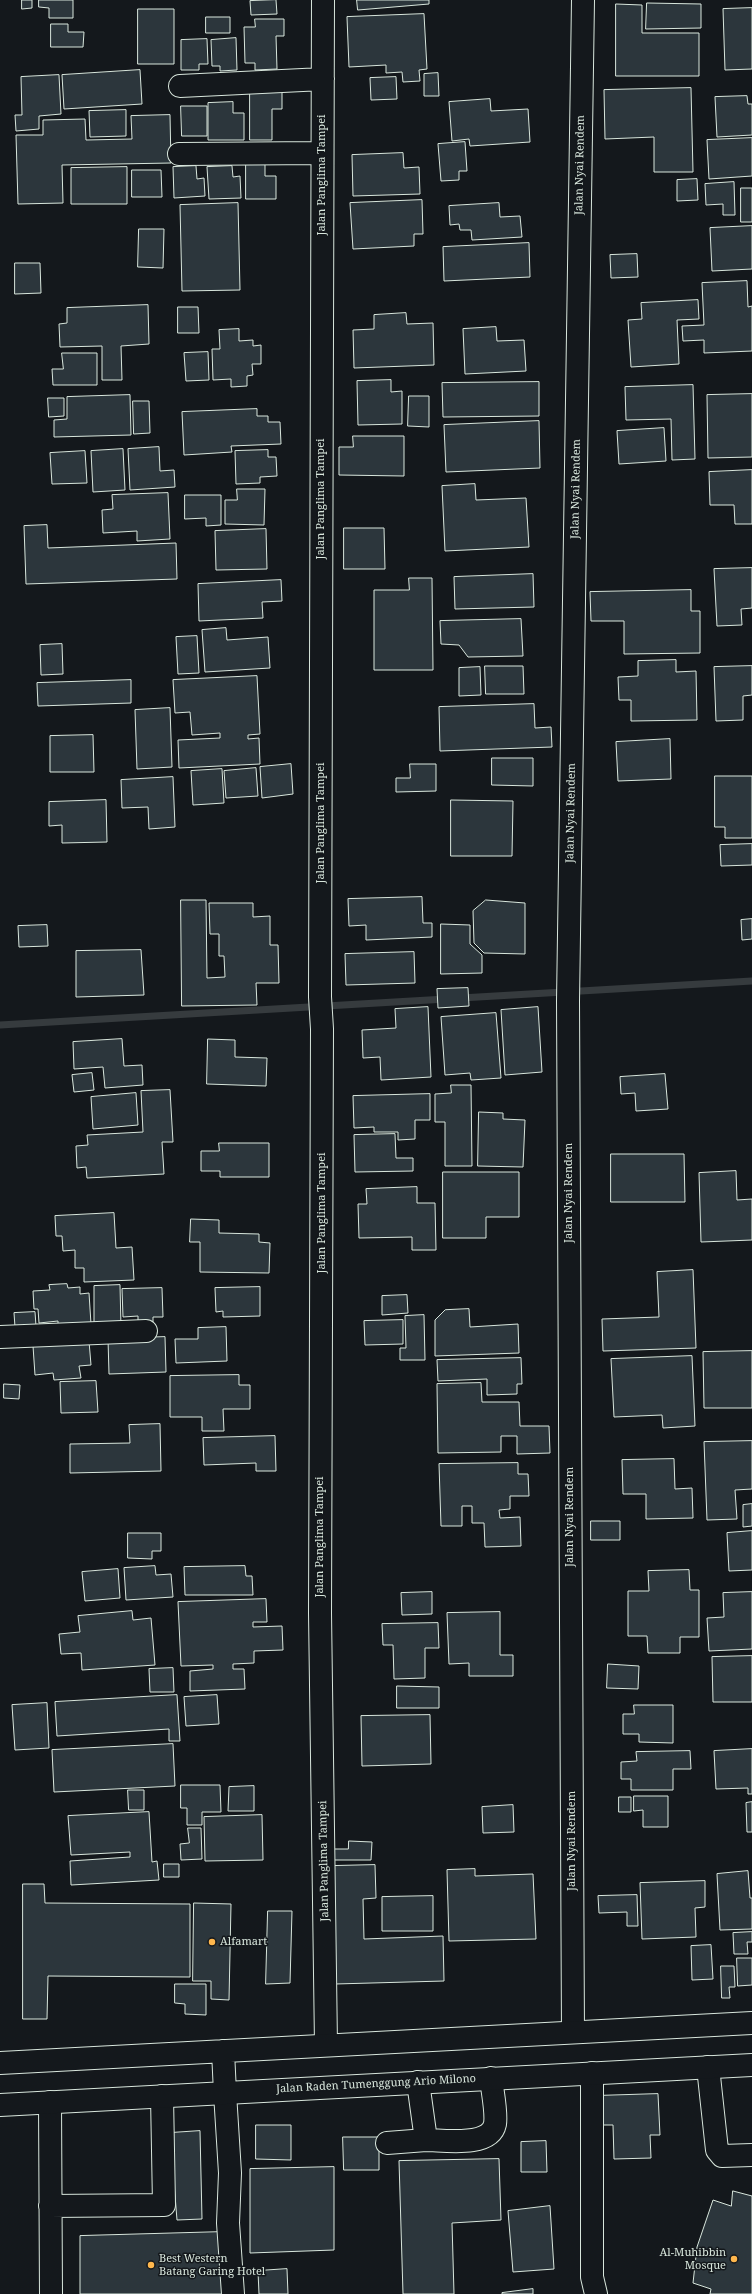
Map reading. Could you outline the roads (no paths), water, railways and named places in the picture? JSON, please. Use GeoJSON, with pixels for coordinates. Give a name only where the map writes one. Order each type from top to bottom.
{"type":"FeatureCollection","features":[{"type":"Feature","properties":{"kind":"main road","name":"Jalan Panglima Tampei"},"geometry":{"type":"LineString","coordinates":[[323,0],[320,1613],[326,2046]]}},
{"type":"Feature","properties":{"kind":"main road","name":"Jalan Nyai Rendem"},"geometry":{"type":"LineString","coordinates":[[573,2032],[568,978],[583,0]]}},
{"type":"Feature","properties":{"kind":"main road"},"geometry":{"type":"LineString","coordinates":[[180,86],[323,79]]}},
{"type":"Feature","properties":{"kind":"main road"},"geometry":{"type":"LineString","coordinates":[[179,154],[322,153]]}},
{"type":"Feature","properties":{"kind":"main road"},"geometry":{"type":"LineString","coordinates":[[0,1337],[146,1331]]}},
{"type":"Feature","properties":{"kind":"main road"},"geometry":{"type":"LineString","coordinates":[[0,2063],[752,2022]]}},
{"type":"Feature","properties":{"kind":"main road"},"geometry":{"type":"LineString","coordinates":[[223,2051],[230,2173],[228,2223],[233,2294]]}},
{"type":"Feature","properties":{"kind":"main road","name":"Jalan Raden Tumenggung Ario Milono"},"geometry":{"type":"LineString","coordinates":[[0,2105],[225,2094],[752,2064]]}},
{"type":"Feature","properties":{"kind":"main road"},"geometry":{"type":"LineString","coordinates":[[708,2067],[717,2150],[722,2156],[752,2155]]}},
{"type":"Feature","properties":{"kind":"main road"},"geometry":{"type":"LineString","coordinates":[[592,2073],[592,2277],[596,2294]]}},
{"type":"Feature","properties":{"kind":"main road"},"geometry":{"type":"LineString","coordinates":[[387,2143],[426,2140],[478,2141],[488,2135],[495,2124],[491,2078]]}},
{"type":"Feature","properties":{"kind":"main road"},"geometry":{"type":"LineString","coordinates":[[418,2082],[426,2140]]}},
{"type":"Feature","properties":{"kind":"main road"},"geometry":{"type":"LineString","coordinates":[[50,2206],[164,2205],[162,2096]]}},
{"type":"Feature","properties":{"kind":"main road"},"geometry":{"type":"LineString","coordinates":[[50,2102],[51,2294]]}},
{"type":"Feature","properties":{"kind":"waterway"},"geometry":{"type":"LineString","coordinates":[[461,998],[752,981]]}},
{"type":"Feature","properties":{"kind":"waterway"},"geometry":{"type":"LineString","coordinates":[[0,1025],[446,999]]}},
{"type":"Feature","properties":{"kind":"place","name":"Alfamart"},"geometry":{"type":"Point","coordinates":[212,1942]}},
{"type":"Feature","properties":{"kind":"place","name":"Al-Muhibbin Mosque"},"geometry":{"type":"Point","coordinates":[734,2259]}},
{"type":"Feature","properties":{"kind":"place","name":"Best Western Batang Garing Hotel"},"geometry":{"type":"Point","coordinates":[151,2265]}}]}
